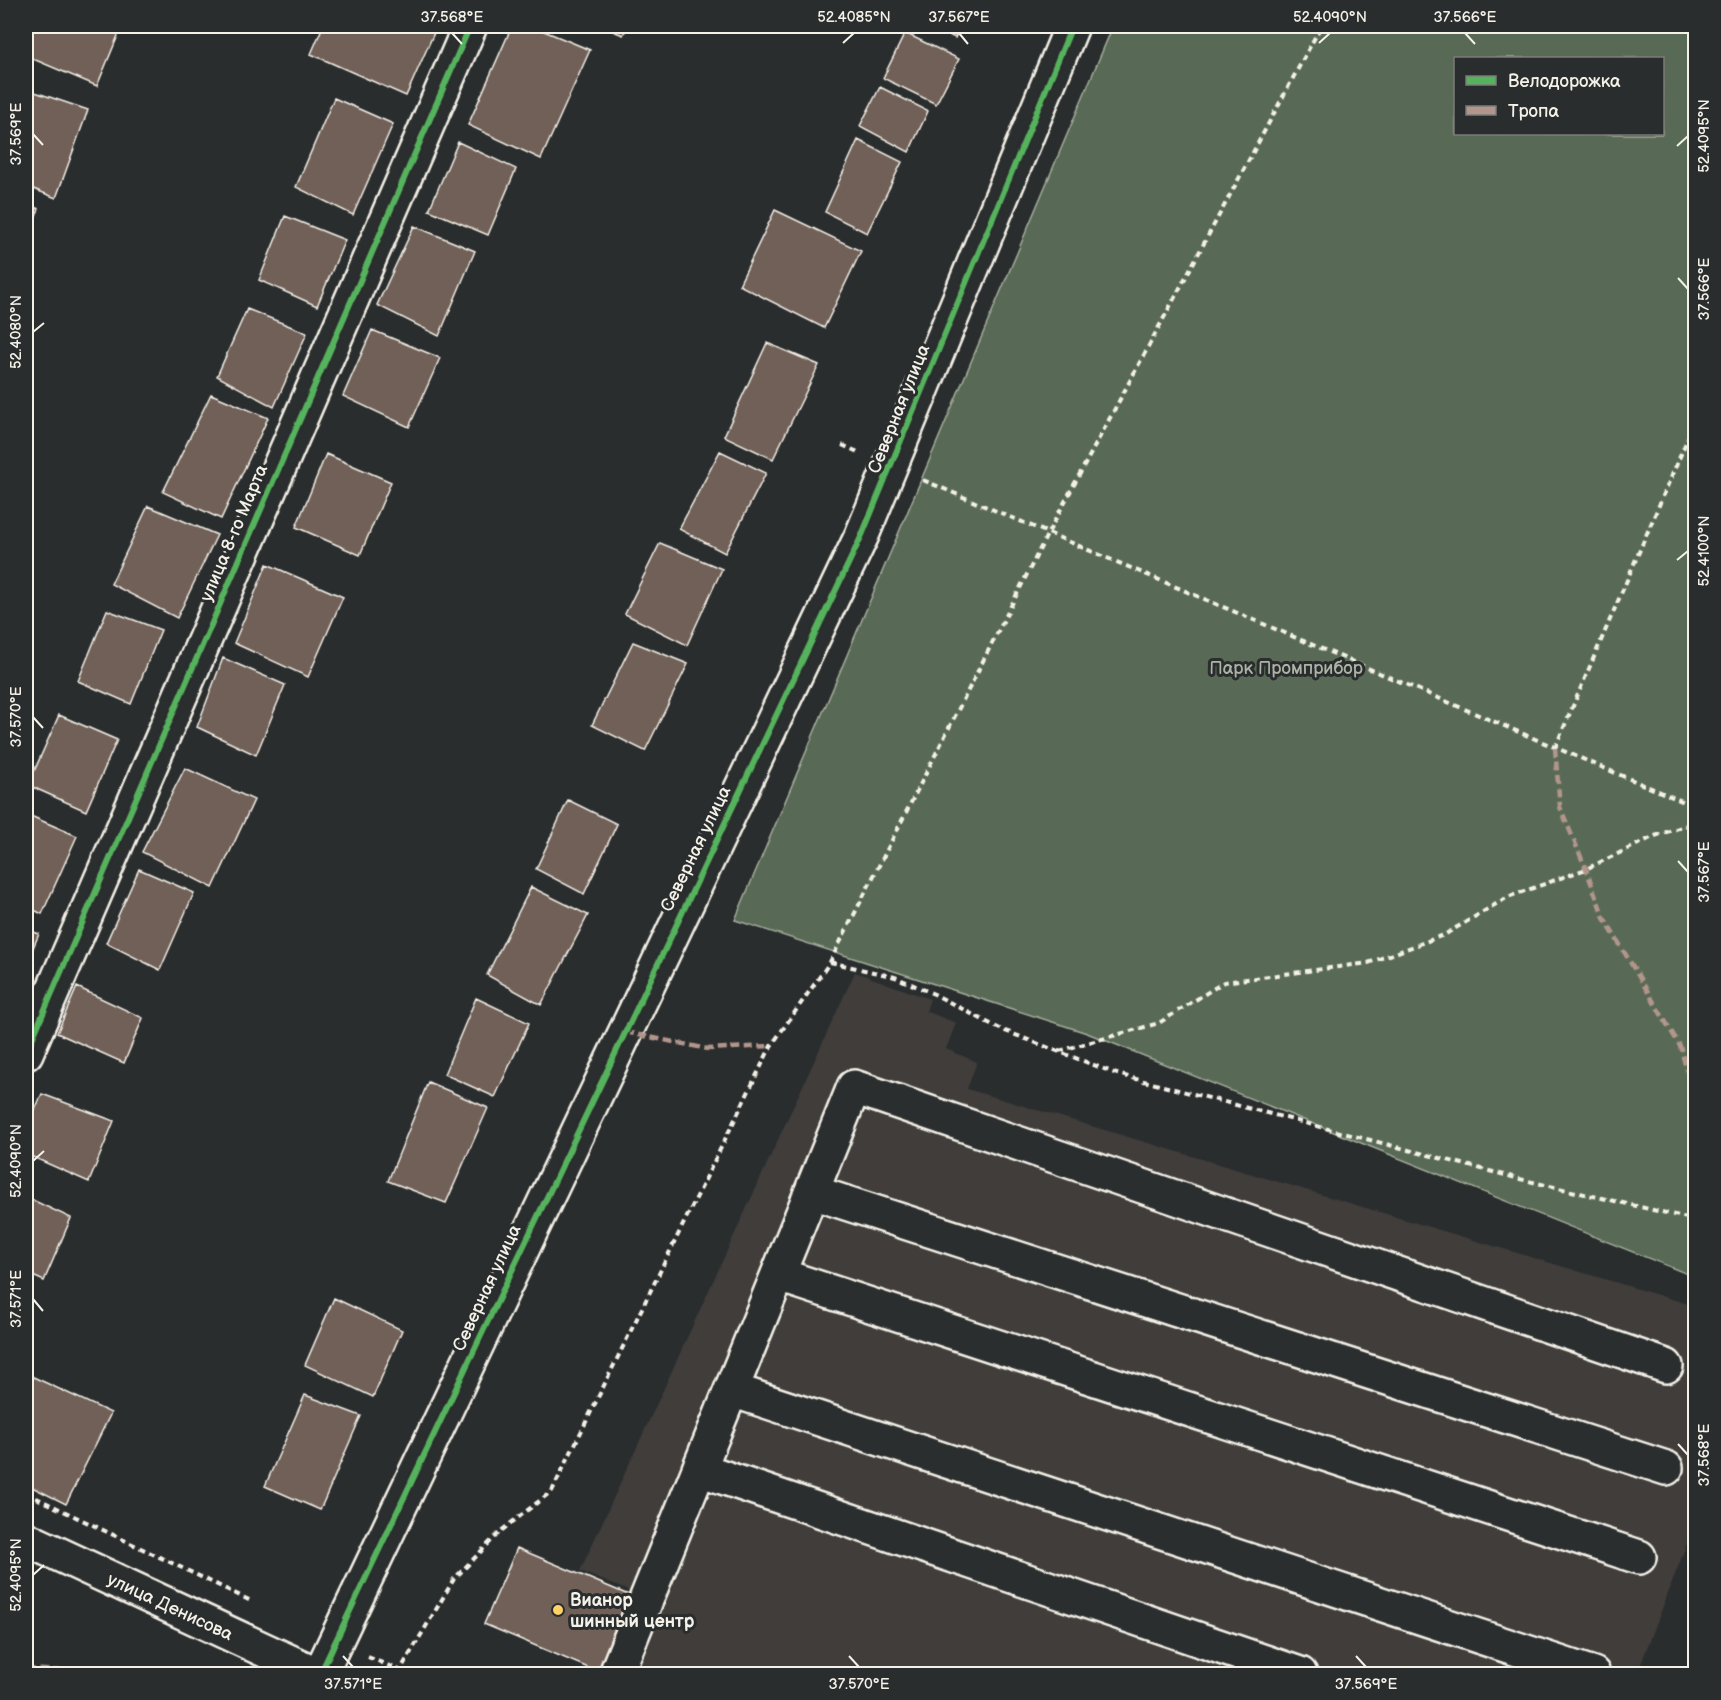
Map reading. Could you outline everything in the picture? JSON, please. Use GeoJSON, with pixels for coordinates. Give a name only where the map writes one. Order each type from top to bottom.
{"type":"FeatureCollection","features":[{"type":"Feature","properties":{"kind":"street","name":"улица 8-го Марта"},"geometry":{"type":"LineString","coordinates":[[26,1053],[470,26]]}},
{"type":"Feature","properties":{"kind":"street","name":"Северная улица"},"geometry":{"type":"LineString","coordinates":[[318,1674],[862,535],[1072,26]]}},
{"type":"Feature","properties":{"kind":"street"},"geometry":{"type":"LineString","coordinates":[[616,1674],[854,1087],[1666,1366]]}},
{"type":"Feature","properties":{"kind":"street"},"geometry":{"type":"LineString","coordinates":[[812,1192],[1666,1468]]}},
{"type":"Feature","properties":{"kind":"street"},"geometry":{"type":"LineString","coordinates":[[779,1275],[1639,1557]]}},
{"type":"Feature","properties":{"kind":"street"},"geometry":{"type":"LineString","coordinates":[[732,1390],[1593,1674]]}},
{"type":"Feature","properties":{"kind":"street"},"geometry":{"type":"LineString","coordinates":[[699,1469],[1300,1674]]}},
{"type":"Feature","properties":{"kind":"street","name":"улица Денисова"},"geometry":{"type":"LineString","coordinates":[[26,1539],[318,1674]]}},
{"type":"Feature","properties":{"kind":"path"},"geometry":{"type":"LineString","coordinates":[[399,1673],[454,1579],[501,1531],[552,1491],[771,1046],[831,962],[1048,533],[1321,26]]}},
{"type":"Feature","properties":{"kind":"path"},"geometry":{"type":"LineString","coordinates":[[1554,748],[1695,419]]}},
{"type":"Feature","properties":{"kind":"path"},"geometry":{"type":"LineString","coordinates":[[842,445],[1695,807]]}},
{"type":"Feature","properties":{"kind":"path"},"geometry":{"type":"LineString","coordinates":[[1058,1052],[1159,1023],[1224,982],[1368,963],[1444,935],[1508,897],[1586,869],[1655,836],[1695,822]]}},
{"type":"Feature","properties":{"kind":"path"},"geometry":{"type":"LineString","coordinates":[[831,962],[895,977],[934,994],[1000,1029],[1117,1074],[1520,1179],[1695,1220]]}},
{"type":"Feature","properties":{"kind":"path"},"geometry":{"type":"LineString","coordinates":[[26,1493],[260,1605]]}},
{"type":"Feature","properties":{"kind":"path"},"geometry":{"type":"LineString","coordinates":[[335,1641],[399,1673],[409,1674]]}},
{"type":"Feature","properties":{"kind":"shaded area"},"geometry":{"type":"Polygon","coordinates":[[[855,972],[930,999],[926,1011],[956,1023],[946,1049],[977,1062],[967,1089],[1695,1306],[1695,1523],[1637,1674],[630,1674],[636,1594],[580,1571],[855,972]]]}},
{"type":"Feature","properties":{"kind":"green space","name":"Парк Промприбор"},"geometry":{"type":"Polygon","coordinates":[[[1113,26],[1695,26],[1695,1277],[1087,1033],[735,920],[1113,26]]]}},
{"type":"Feature","properties":{"kind":"building"},"geometry":{"type":"Polygon","coordinates":[[[26,26],[122,26],[97,86],[26,56],[26,26]]]}},
{"type":"Feature","properties":{"kind":"building"},"geometry":{"type":"Polygon","coordinates":[[[323,26],[437,26],[406,96],[311,54],[323,26]]]}},
{"type":"Feature","properties":{"kind":"building"},"geometry":{"type":"Polygon","coordinates":[[[512,26],[532,26],[590,50],[541,159],[468,125],[512,26]]]}},
{"type":"Feature","properties":{"kind":"building"},"geometry":{"type":"Polygon","coordinates":[[[601,26],[628,26],[623,35],[601,26]]]}},
{"type":"Feature","properties":{"kind":"building"},"geometry":{"type":"Polygon","coordinates":[[[931,26],[961,26],[955,38],[931,26]]]}},
{"type":"Feature","properties":{"kind":"building"},"geometry":{"type":"Polygon","coordinates":[[[905,33],[959,59],[936,104],[883,78],[905,33]]]}},
{"type":"Feature","properties":{"kind":"building"},"geometry":{"type":"Polygon","coordinates":[[[880,87],[928,111],[909,152],[860,126],[880,87]]]}},
{"type":"Feature","properties":{"kind":"building"},"geometry":{"type":"Polygon","coordinates":[[[26,89],[88,110],[56,198],[26,186],[26,89]]]}},
{"type":"Feature","properties":{"kind":"building"},"geometry":{"type":"Polygon","coordinates":[[[334,98],[393,124],[353,215],[296,187],[334,98]]]}},
{"type":"Feature","properties":{"kind":"building"},"geometry":{"type":"Polygon","coordinates":[[[858,140],[902,162],[867,233],[825,212],[858,140]]]}},
{"type":"Feature","properties":{"kind":"building"},"geometry":{"type":"Polygon","coordinates":[[[458,142],[516,169],[488,235],[429,210],[458,142]]]}},
{"type":"Feature","properties":{"kind":"building"},"geometry":{"type":"Polygon","coordinates":[[[26,204],[39,209],[26,239],[26,204]]]}},
{"type":"Feature","properties":{"kind":"building"},"geometry":{"type":"Polygon","coordinates":[[[775,210],[861,251],[824,328],[739,285],[775,210]]]}},
{"type":"Feature","properties":{"kind":"building"},"geometry":{"type":"Polygon","coordinates":[[[285,216],[345,240],[317,306],[259,280],[285,216]]]}},
{"type":"Feature","properties":{"kind":"building"},"geometry":{"type":"Polygon","coordinates":[[[414,226],[475,251],[439,336],[377,305],[414,226]]]}},
{"type":"Feature","properties":{"kind":"building"},"geometry":{"type":"Polygon","coordinates":[[[247,309],[307,333],[274,407],[217,376],[247,309]]]}},
{"type":"Feature","properties":{"kind":"building"},"geometry":{"type":"Polygon","coordinates":[[[372,330],[440,358],[409,427],[343,396],[372,330]]]}},
{"type":"Feature","properties":{"kind":"building"},"geometry":{"type":"Polygon","coordinates":[[[767,343],[819,365],[773,459],[724,436],[767,343]]]}},
{"type":"Feature","properties":{"kind":"building"},"geometry":{"type":"Polygon","coordinates":[[[211,394],[268,418],[221,519],[163,492],[211,394]]]}},
{"type":"Feature","properties":{"kind":"building"},"geometry":{"type":"Polygon","coordinates":[[[720,451],[766,473],[725,553],[679,529],[720,451]]]}},
{"type":"Feature","properties":{"kind":"building"},"geometry":{"type":"Polygon","coordinates":[[[326,454],[391,482],[360,555],[296,527],[326,454]]]}},
{"type":"Feature","properties":{"kind":"building"},"geometry":{"type":"Polygon","coordinates":[[[148,506],[217,535],[177,618],[111,584],[148,506]]]}},
{"type":"Feature","properties":{"kind":"building"},"geometry":{"type":"Polygon","coordinates":[[[660,543],[722,569],[687,645],[625,614],[660,543]]]}},
{"type":"Feature","properties":{"kind":"building"},"geometry":{"type":"Polygon","coordinates":[[[267,564],[343,597],[308,677],[234,643],[267,564]]]}},
{"type":"Feature","properties":{"kind":"building"},"geometry":{"type":"Polygon","coordinates":[[[107,610],[161,630],[131,704],[78,681],[107,610]]]}},
{"type":"Feature","properties":{"kind":"building"},"geometry":{"type":"Polygon","coordinates":[[[633,642],[688,664],[645,751],[592,725],[633,642]]]}},
{"type":"Feature","properties":{"kind":"building"},"geometry":{"type":"Polygon","coordinates":[[[223,658],[285,685],[256,755],[197,727],[223,658]]]}},
{"type":"Feature","properties":{"kind":"building"},"geometry":{"type":"Polygon","coordinates":[[[59,715],[117,740],[86,811],[28,785],[59,715]]]}},
{"type":"Feature","properties":{"kind":"building"},"geometry":{"type":"Polygon","coordinates":[[[185,768],[254,800],[213,888],[142,852],[185,768]]]}},
{"type":"Feature","properties":{"kind":"building"},"geometry":{"type":"Polygon","coordinates":[[[568,800],[617,824],[584,894],[536,869],[568,800]]]}},
{"type":"Feature","properties":{"kind":"building"},"geometry":{"type":"Polygon","coordinates":[[[26,814],[77,836],[42,914],[26,906],[26,814]]]}},
{"type":"Feature","properties":{"kind":"building"},"geometry":{"type":"Polygon","coordinates":[[[139,869],[194,893],[160,970],[106,943],[139,869]]]}},
{"type":"Feature","properties":{"kind":"building"},"geometry":{"type":"Polygon","coordinates":[[[531,887],[588,915],[541,1005],[487,975],[531,887]]]}},
{"type":"Feature","properties":{"kind":"building"},"geometry":{"type":"Polygon","coordinates":[[[26,929],[39,934],[26,964],[26,929]]]}},
{"type":"Feature","properties":{"kind":"building"},"geometry":{"type":"Polygon","coordinates":[[[77,987],[143,1018],[124,1063],[57,1033],[77,987]]]}},
{"type":"Feature","properties":{"kind":"building"},"geometry":{"type":"Polygon","coordinates":[[[476,998],[529,1023],[495,1097],[444,1074],[476,998]]]}},
{"type":"Feature","properties":{"kind":"building"},"geometry":{"type":"Polygon","coordinates":[[[428,1082],[488,1108],[446,1203],[388,1181],[428,1082]]]}},
{"type":"Feature","properties":{"kind":"building"},"geometry":{"type":"Polygon","coordinates":[[[42,1094],[114,1121],[89,1182],[26,1154],[26,1130],[42,1094]]]}},
{"type":"Feature","properties":{"kind":"building"},"geometry":{"type":"Polygon","coordinates":[[[26,1197],[71,1218],[44,1281],[26,1273],[26,1197]]]}},
{"type":"Feature","properties":{"kind":"building"},"geometry":{"type":"Polygon","coordinates":[[[334,1298],[402,1330],[373,1397],[305,1365],[334,1298]]]}},
{"type":"Feature","properties":{"kind":"building"},"geometry":{"type":"Polygon","coordinates":[[[29,1375],[111,1413],[66,1504],[26,1484],[26,1383],[29,1375]]]}},
{"type":"Feature","properties":{"kind":"building"},"geometry":{"type":"Polygon","coordinates":[[[305,1395],[361,1416],[320,1510],[265,1486],[305,1395]]]}},
{"type":"Feature","properties":{"kind":"building","name":"Вианор шинный центр"},"geometry":{"type":"Polygon","coordinates":[[[517,1548],[631,1596],[598,1672],[484,1624],[517,1548]]]}},
{"type":"Feature","properties":{"kind":"marked path"},"geometry":{"type":"LineString","coordinates":[[1555,748],[1560,807],[1604,918],[1680,1046],[1696,1103]]}},
{"type":"Feature","properties":{"kind":"marked path"},"geometry":{"type":"LineString","coordinates":[[625,1032],[708,1049],[771,1046]]}},
{"type":"Feature","properties":{"kind":"marked path"},"geometry":{"type":"LineString","coordinates":[[26,1669],[125,1674]]}},
{"type":"Feature","properties":{"kind":"cycle path"},"geometry":{"type":"LineString","coordinates":[[26,1053],[470,26]]}},
{"type":"Feature","properties":{"kind":"cycle path"},"geometry":{"type":"LineString","coordinates":[[320,1674],[862,535],[1072,26]]}},
{"type":"Feature","properties":{"kind":"place","name":"Вианор шинный центр"},"geometry":{"type":"Point","coordinates":[558,1610]}}]}
